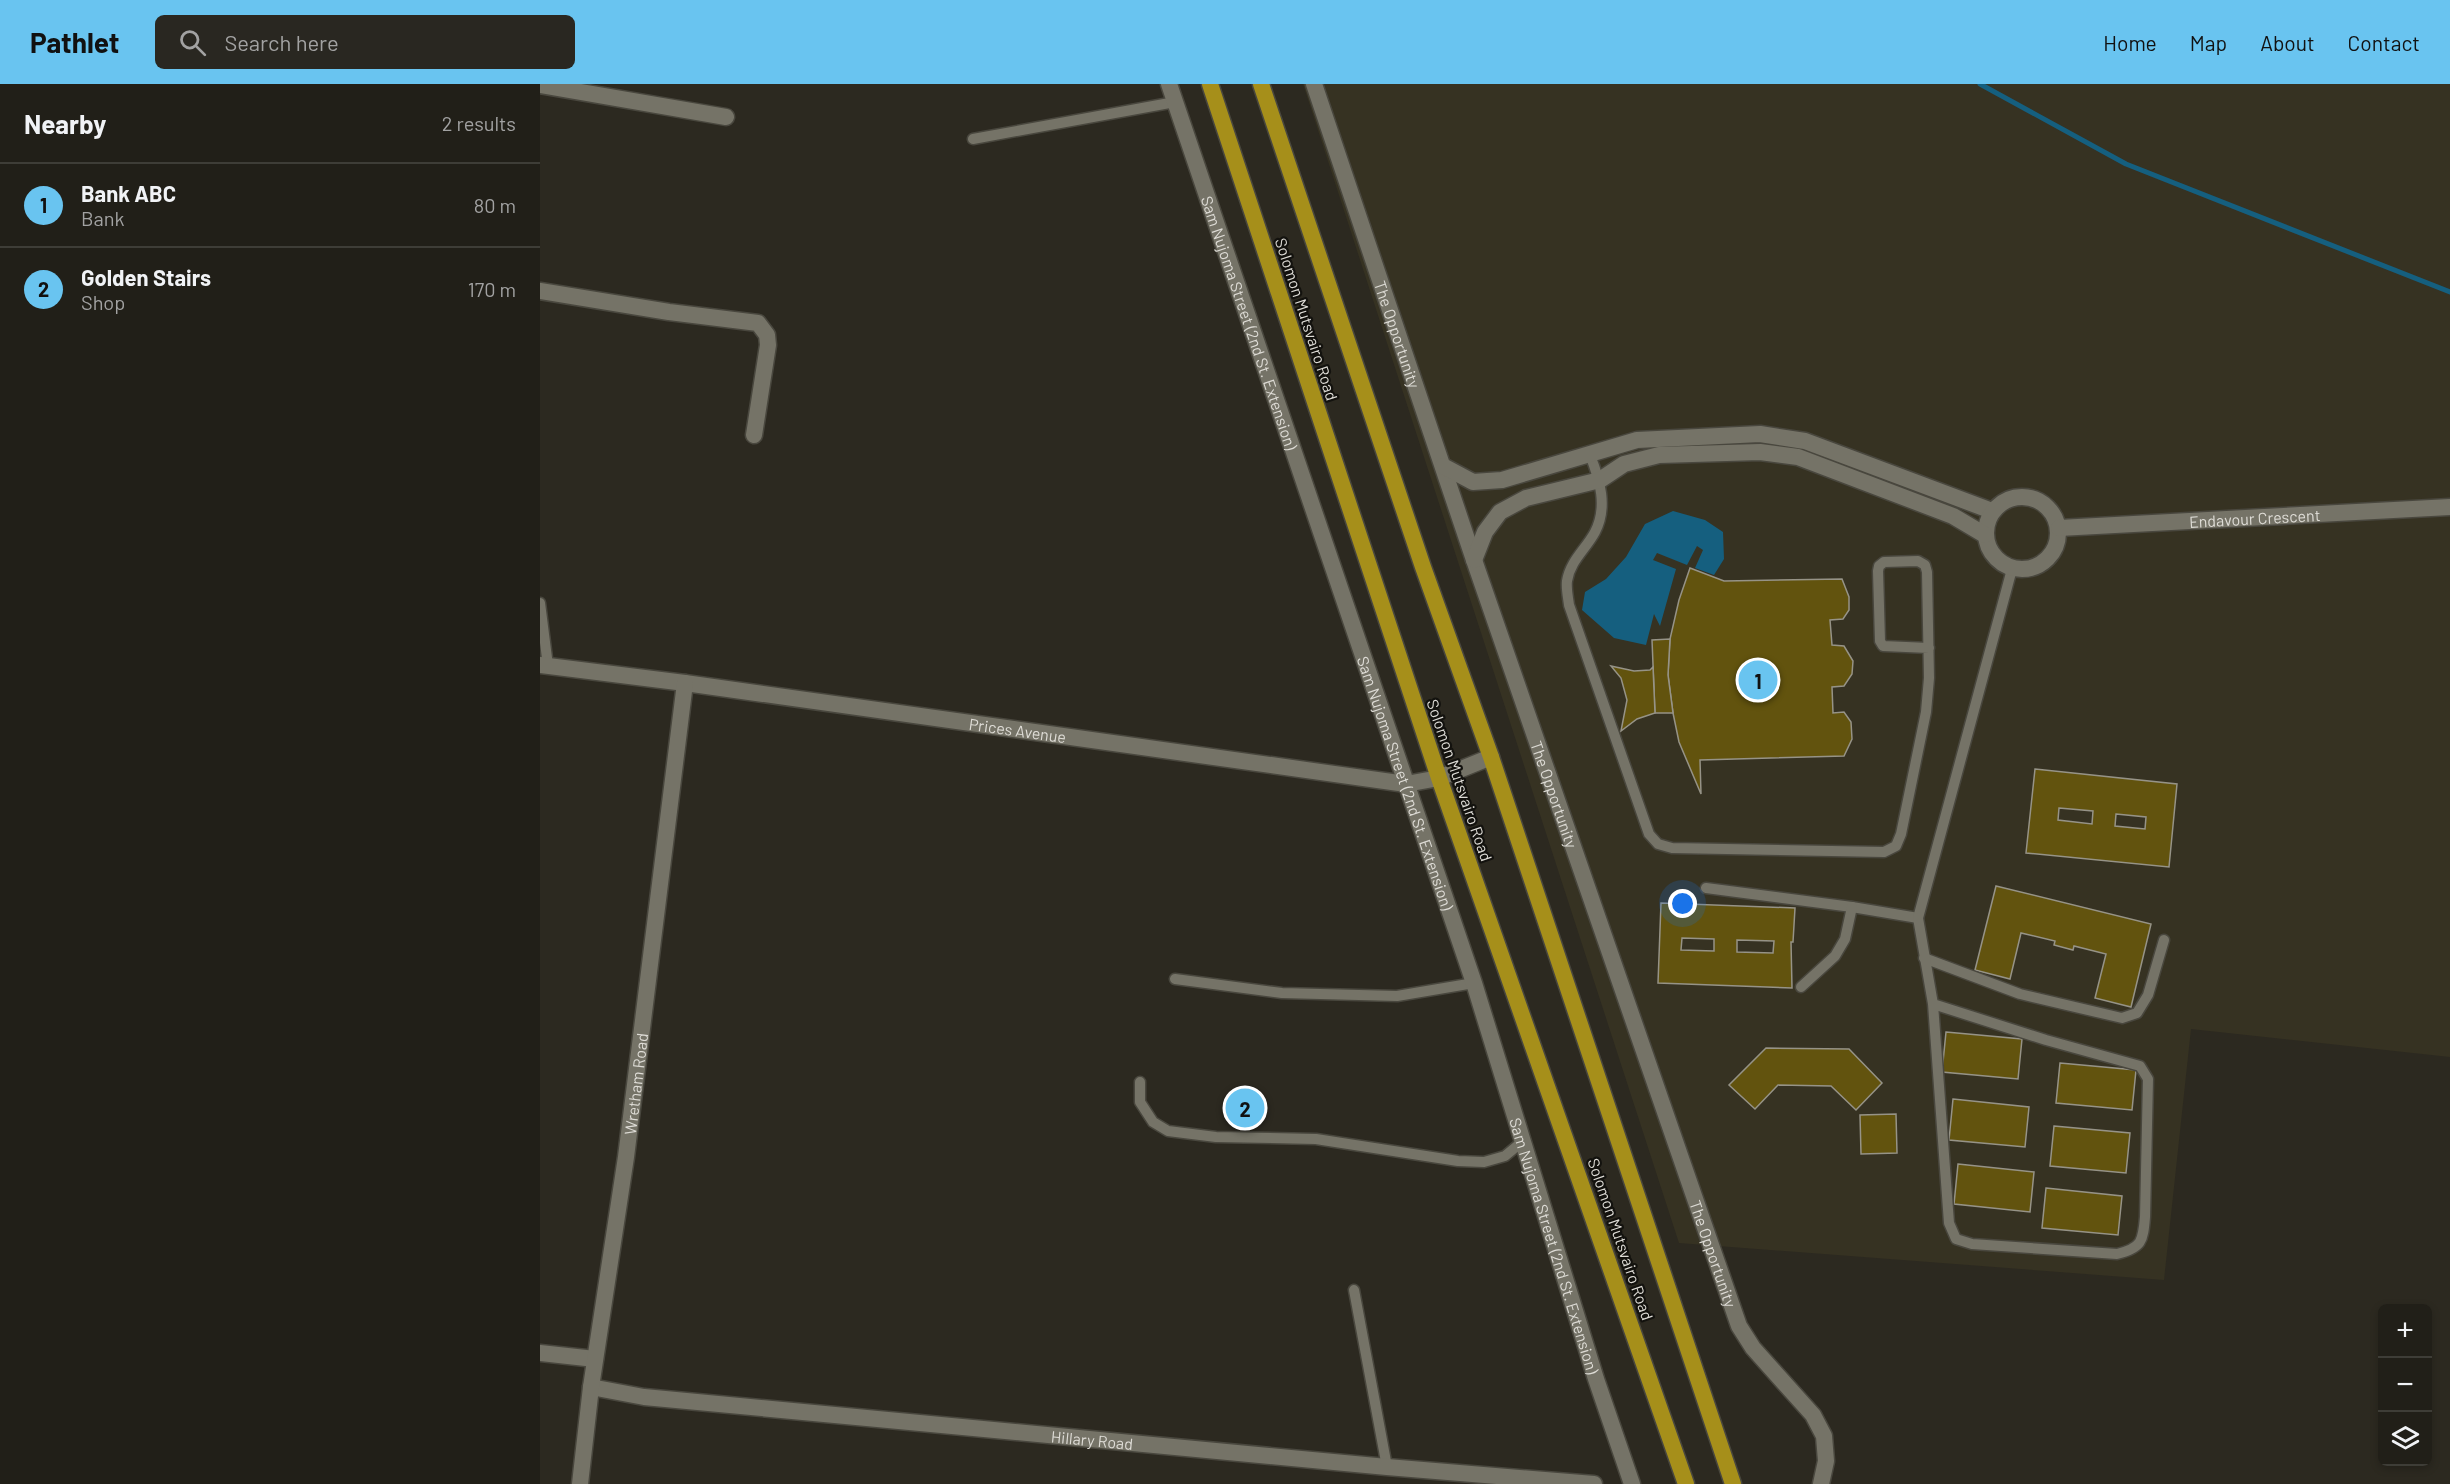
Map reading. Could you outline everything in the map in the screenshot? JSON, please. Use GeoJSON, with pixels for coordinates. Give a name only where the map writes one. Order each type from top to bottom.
{"type":"FeatureCollection","features":[{"type":"Feature","properties":{"kind":"highway","name":"Solomon Mutsvairo Road"},"geometry":{"type":"LineString","coordinates":[[1210,84],[1439,778],[1686,1484]]}},
{"type":"Feature","properties":{"kind":"highway"},"geometry":{"type":"LineString","coordinates":[[1261,84],[1423,567],[1491,757],[1733,1484]]}},
{"type":"Feature","properties":{"kind":"street","name":"Sam Nujoma Street (2nd St. Extension)"},"geometry":{"type":"LineString","coordinates":[[1168,84],[1474,983],[1596,1379],[1632,1484]]}},
{"type":"Feature","properties":{"kind":"street","name":"The Opportunity"},"geometry":{"type":"LineString","coordinates":[[1314,84],[1474,560],[1739,1326],[1753,1348],[1813,1415],[1824,1436],[1826,1461],[1821,1484]]}},
{"type":"Feature","properties":{"kind":"street"},"geometry":{"type":"LineString","coordinates":[[540,85],[726,117]]}},
{"type":"Feature","properties":{"kind":"street"},"geometry":{"type":"LineString","coordinates":[[540,291],[669,312],[758,323],[767,335],[768,345],[754,435]]}},
{"type":"Feature","properties":{"kind":"street"},"geometry":{"type":"LineString","coordinates":[[1443,466],[1473,482],[1502,480],[1637,440],[1760,434],[1805,441],[1992,511]]}},
{"type":"Feature","properties":{"kind":"street"},"geometry":{"type":"LineString","coordinates":[[1474,560],[1485,532],[1500,512],[1526,498],[1600,480],[1624,464],[1659,455],[1760,452],[1798,457],[1953,516],[1984,535],[1993,556],[2012,569],[2036,567],[2054,551],[2059,528],[2050,508],[2031,497],[2009,498],[1992,511],[1984,535]]}},
{"type":"Feature","properties":{"kind":"street","name":"Endavour Crescent"},"geometry":{"type":"LineString","coordinates":[[2059,528],[2450,507]]}},
{"type":"Feature","properties":{"kind":"street","name":"Prices Avenue"},"geometry":{"type":"LineString","coordinates":[[544,666],[685,683],[1406,784],[1439,778],[1491,757]]}},
{"type":"Feature","properties":{"kind":"street","name":"Wretham Road"},"geometry":{"type":"LineString","coordinates":[[580,1484],[591,1387],[626,1157],[685,683]]}},
{"type":"Feature","properties":{"kind":"street"},"geometry":{"type":"LineString","coordinates":[[540,1353],[595,1359]]}},
{"type":"Feature","properties":{"kind":"street","name":"Hillary Road"},"geometry":{"type":"LineString","coordinates":[[591,1387],[644,1398],[1594,1484]]}},
{"type":"Feature","properties":{"kind":"lane"},"geometry":{"type":"LineString","coordinates":[[973,139],[1175,102]]}},
{"type":"Feature","properties":{"kind":"lane"},"geometry":{"type":"LineString","coordinates":[[1590,455],[1600,480],[1602,510],[1595,532],[1578,553],[1567,580],[1569,605],[1649,834],[1658,844],[1672,848],[1884,852],[1896,846],[1901,834],[1926,712],[1929,678],[1929,648],[1927,572],[1925,565],[1918,561],[1884,562],[1879,566],[1878,571],[1880,641],[1883,646],[1929,648]]}},
{"type":"Feature","properties":{"kind":"lane"},"geometry":{"type":"LineString","coordinates":[[1933,1004],[2046,1040],[2140,1066],[2148,1079],[2145,1217],[2143,1239],[2133,1250],[2117,1254],[1972,1244],[1956,1239],[1949,1223],[1933,1004],[1918,918],[2012,569]]}},
{"type":"Feature","properties":{"kind":"lane"},"geometry":{"type":"LineString","coordinates":[[540,603],[544,666]]}},
{"type":"Feature","properties":{"kind":"lane"},"geometry":{"type":"LineString","coordinates":[[1706,888],[1918,918]]}},
{"type":"Feature","properties":{"kind":"lane"},"geometry":{"type":"LineString","coordinates":[[1802,987],[1835,956],[1845,939],[1851,907]]}},
{"type":"Feature","properties":{"kind":"lane"},"geometry":{"type":"LineString","coordinates":[[1924,958],[2020,994],[2122,1018],[2137,1013],[2148,994],[2163,939]]}},
{"type":"Feature","properties":{"kind":"lane"},"geometry":{"type":"LineString","coordinates":[[1175,979],[1282,993],[1397,996],[1474,983]]}},
{"type":"Feature","properties":{"kind":"lane"},"geometry":{"type":"LineString","coordinates":[[1140,1082],[1140,1102],[1153,1122],[1168,1131],[1216,1137],[1316,1139],[1484,1162],[1505,1156],[1523,1141]]}},
{"type":"Feature","properties":{"kind":"lane"},"geometry":{"type":"LineString","coordinates":[[1354,1290],[1387,1467]]}},
{"type":"Feature","properties":{"kind":"shaded area"},"geometry":{"type":"Polygon","coordinates":[[[1303,84],[2450,84],[2450,1057],[2191,1029],[2164,1280],[1679,1243],[1303,84]]]}},
{"type":"Feature","properties":{"kind":"water"},"geometry":{"type":"Polygon","coordinates":[[[1673,511],[1705,520],[1723,532],[1724,559],[1714,575],[1695,568],[1703,550],[1697,546],[1687,565],[1657,553],[1653,560],[1676,569],[1660,626],[1654,614],[1646,645],[1614,638],[1582,610],[1585,592],[1606,579],[1626,557],[1645,524],[1673,511]]]}},
{"type":"Feature","properties":{"kind":"building"},"geometry":{"type":"Polygon","coordinates":[[[1690,568],[1724,581],[1842,579],[1849,597],[1849,610],[1843,619],[1830,620],[1832,645],[1844,646],[1853,661],[1852,674],[1844,686],[1832,687],[1833,713],[1844,712],[1851,722],[1852,739],[1844,756],[1700,760],[1701,794],[1679,742],[1668,675],[1670,639],[1679,600],[1690,568]]]}},
{"type":"Feature","properties":{"kind":"building"},"geometry":{"type":"Polygon","coordinates":[[[1670,639],[1668,675],[1673,713],[1655,713],[1652,640],[1670,639]]]}},
{"type":"Feature","properties":{"kind":"building"},"geometry":{"type":"Polygon","coordinates":[[[1611,666],[1634,671],[1650,670],[1653,667],[1655,713],[1637,719],[1621,731],[1627,700],[1621,678],[1611,666]]]}},
{"type":"Feature","properties":{"kind":"building"},"geometry":{"type":"Polygon","coordinates":[[[2035,769],[2177,784],[2169,867],[2026,853],[2035,769]],[[2059,808],[2058,820],[2092,824],[2093,811],[2059,808]],[[2116,814],[2115,826],[2145,829],[2146,817],[2116,814]]]}},
{"type":"Feature","properties":{"kind":"building"},"geometry":{"type":"Polygon","coordinates":[[[1996,886],[2151,924],[2131,1007],[2095,998],[2106,954],[2074,946],[2073,950],[2054,945],[2055,941],[2021,933],[2010,979],[1975,970],[1996,886]]]}},
{"type":"Feature","properties":{"kind":"building"},"geometry":{"type":"Polygon","coordinates":[[[1661,903],[1795,908],[1793,942],[1791,942],[1792,988],[1658,983],[1661,903]],[[1682,938],[1681,950],[1714,951],[1714,939],[1682,938]],[[1737,940],[1737,952],[1773,953],[1774,941],[1737,940]]]}},
{"type":"Feature","properties":{"kind":"building"},"geometry":{"type":"Polygon","coordinates":[[[1946,1032],[2022,1039],[2018,1079],[1942,1072],[1946,1032]]]}},
{"type":"Feature","properties":{"kind":"building"},"geometry":{"type":"Polygon","coordinates":[[[1766,1048],[1849,1049],[1882,1083],[1856,1110],[1831,1086],[1778,1085],[1755,1109],[1729,1085],[1766,1048]]]}},
{"type":"Feature","properties":{"kind":"building"},"geometry":{"type":"Polygon","coordinates":[[[2060,1063],[2136,1070],[2132,1110],[2056,1103],[2060,1063]]]}},
{"type":"Feature","properties":{"kind":"building"},"geometry":{"type":"Polygon","coordinates":[[[1953,1099],[2029,1107],[2025,1147],[1949,1140],[1953,1099]]]}},
{"type":"Feature","properties":{"kind":"building"},"geometry":{"type":"Polygon","coordinates":[[[1896,1114],[1897,1153],[1861,1154],[1860,1115],[1896,1114]]]}},
{"type":"Feature","properties":{"kind":"building"},"geometry":{"type":"Polygon","coordinates":[[[2054,1126],[2130,1133],[2126,1173],[2050,1166],[2054,1126]]]}},
{"type":"Feature","properties":{"kind":"building"},"geometry":{"type":"Polygon","coordinates":[[[1958,1164],[2034,1172],[2030,1212],[1954,1204],[1958,1164]]]}},
{"type":"Feature","properties":{"kind":"building"},"geometry":{"type":"Polygon","coordinates":[[[2046,1188],[2122,1196],[2118,1235],[2042,1228],[2046,1188]]]}},
{"type":"Feature","properties":{"kind":"waterway"},"geometry":{"type":"LineString","coordinates":[[1980,84],[2126,164],[2450,292]]}},
{"type":"Feature","properties":{"kind":"place","name":"Bank ABC"},"geometry":{"type":"Point","coordinates":[1758,680]}},
{"type":"Feature","properties":{"kind":"place","name":"Golden Stairs"},"geometry":{"type":"Point","coordinates":[1245,1108]}}]}
